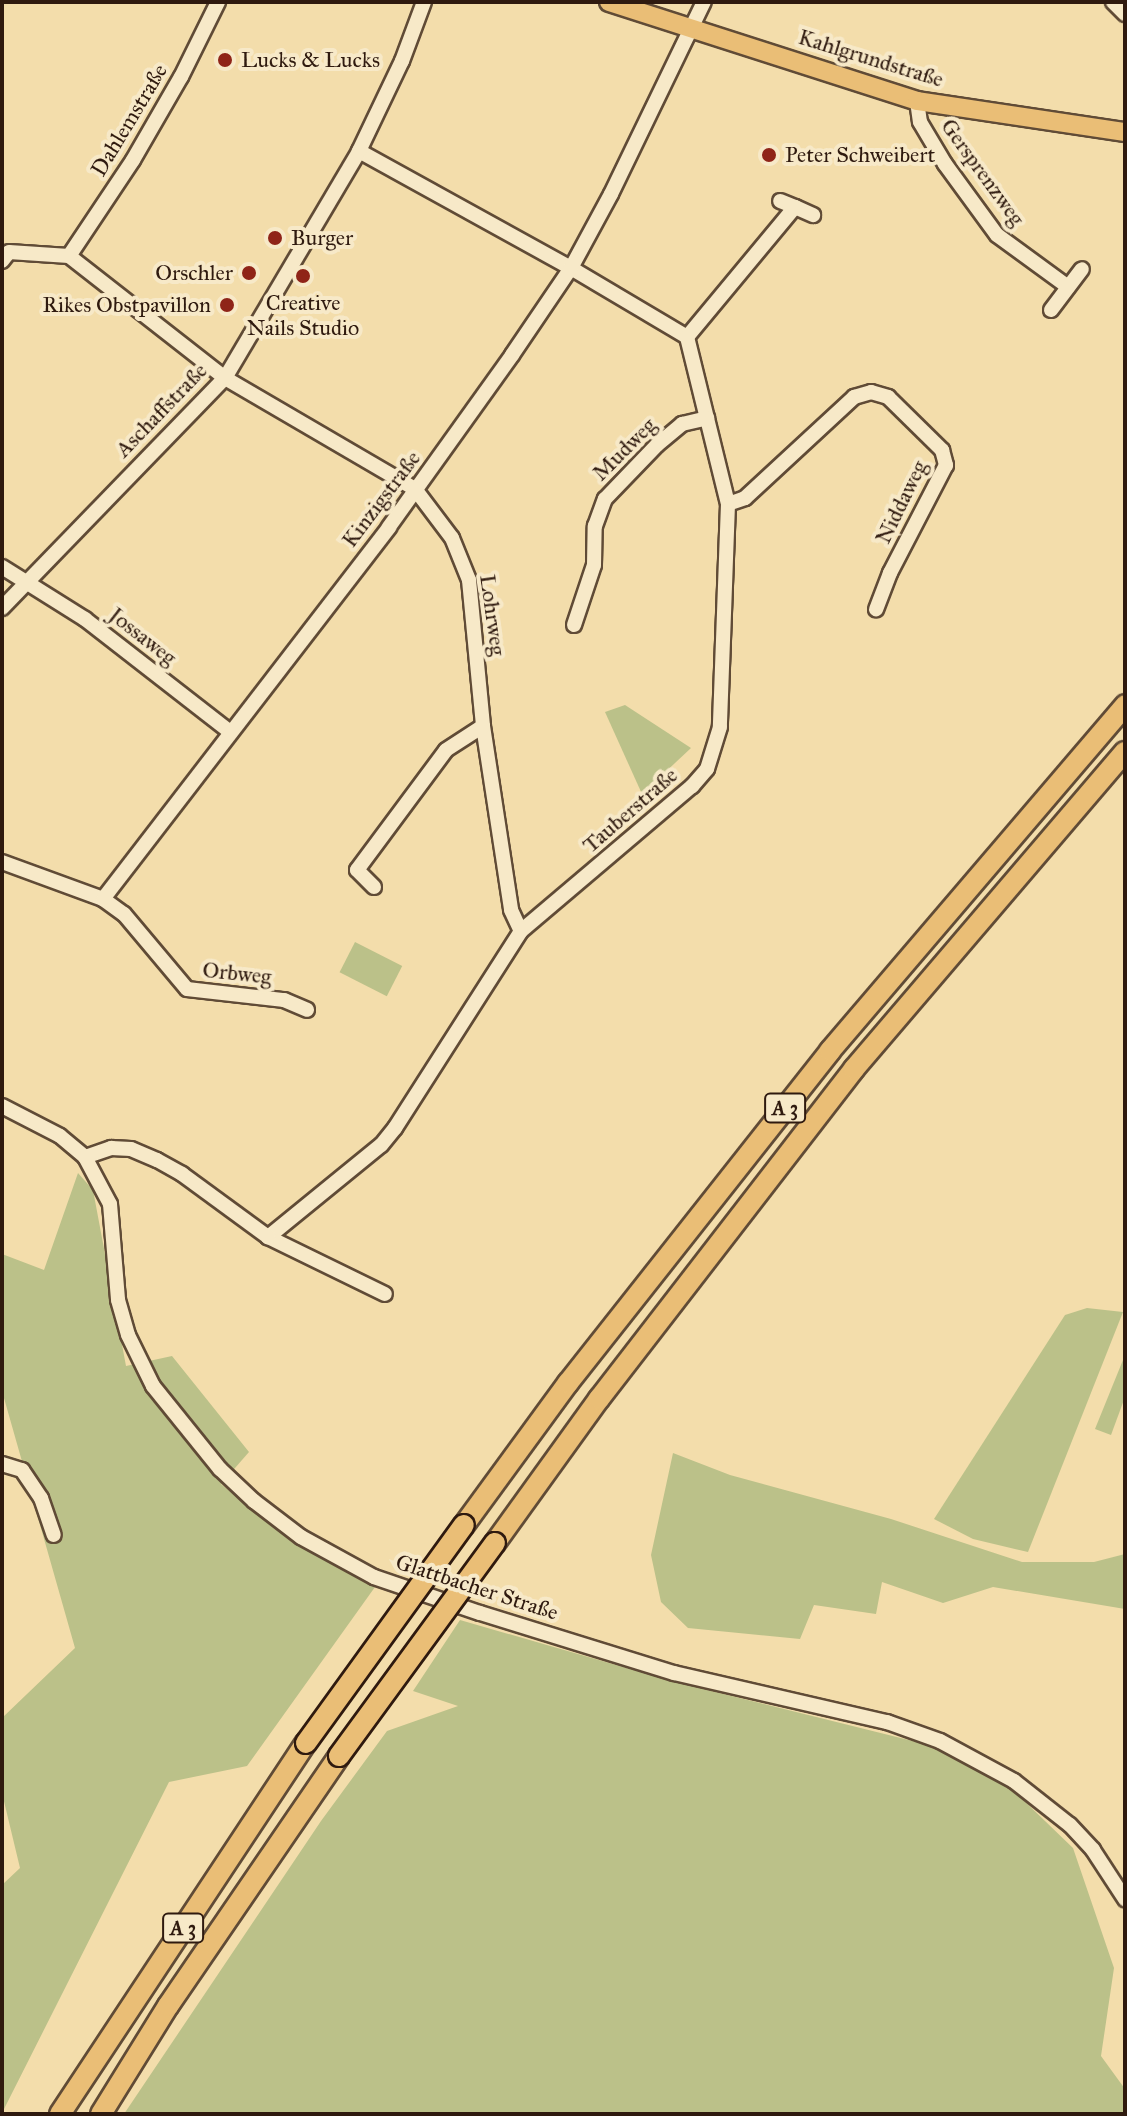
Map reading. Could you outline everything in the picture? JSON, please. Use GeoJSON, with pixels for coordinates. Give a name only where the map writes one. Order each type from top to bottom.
{"type":"FeatureCollection","features":[{"type":"Feature","properties":{"kind":"highway","name":"A 3"},"geometry":{"type":"LineString","coordinates":[[60,2114],[306,1743],[568,1383],[830,1051],[1125,705]]}},
{"type":"Feature","properties":{"kind":"highway","name":"A 3"},"geometry":{"type":"LineString","coordinates":[[101,2114],[168,2006],[339,1756],[599,1399],[854,1069],[1125,752]]}},
{"type":"Feature","properties":{"kind":"main road","name":"Kahlgrundstraße"},"geometry":{"type":"LineString","coordinates":[[609,2],[917,101],[1125,132]]}},
{"type":"Feature","properties":{"kind":"street","name":"Dahlemstraße"},"geometry":{"type":"LineString","coordinates":[[69,256],[173,91],[218,2]]}},
{"type":"Feature","properties":{"kind":"street","name":"Aschaffstraße"},"geometry":{"type":"LineString","coordinates":[[2,608],[225,378],[359,151],[402,61],[424,2]]}},
{"type":"Feature","properties":{"kind":"street","name":"Kinzigstraße"},"geometry":{"type":"LineString","coordinates":[[103,899],[415,489],[571,268],[611,194],[704,2]]}},
{"type":"Feature","properties":{"kind":"street"},"geometry":{"type":"LineString","coordinates":[[1113,2],[1125,14]]}},
{"type":"Feature","properties":{"kind":"street","name":"Gersprenzweg"},"geometry":{"type":"LineString","coordinates":[[917,101],[920,122],[997,235],[1068,287]]}},
{"type":"Feature","properties":{"kind":"street"},"geometry":{"type":"LineString","coordinates":[[359,151],[571,268],[687,337],[795,207]]}},
{"type":"Feature","properties":{"kind":"street"},"geometry":{"type":"LineString","coordinates":[[780,201],[813,215]]}},
{"type":"Feature","properties":{"kind":"street"},"geometry":{"type":"LineString","coordinates":[[2,261],[9,252],[69,256]]}},
{"type":"Feature","properties":{"kind":"street","name":"Lohrweg"},"geometry":{"type":"LineString","coordinates":[[69,256],[225,378],[415,489],[452,538],[469,580],[483,726],[511,910],[521,931]]}},
{"type":"Feature","properties":{"kind":"street"},"geometry":{"type":"LineString","coordinates":[[1051,310],[1082,269]]}},
{"type":"Feature","properties":{"kind":"street","name":"Tauberstraße"},"geometry":{"type":"LineString","coordinates":[[268,1237],[388,1136],[521,931],[692,786],[707,769],[720,727],[728,504],[687,337]]}},
{"type":"Feature","properties":{"kind":"street","name":"Niddaweg"},"geometry":{"type":"LineString","coordinates":[[728,504],[745,498],[854,397],[871,392],[888,397],[942,450],[946,465],[940,483],[890,573],[876,609]]}},
{"type":"Feature","properties":{"kind":"street","name":"Mudweg"},"geometry":{"type":"LineString","coordinates":[[574,625],[594,565],[595,526],[605,499],[657,445],[682,424],[707,418]]}},
{"type":"Feature","properties":{"kind":"street","name":"Jossaweg"},"geometry":{"type":"LineString","coordinates":[[2,567],[85,619],[230,732]]}},
{"type":"Feature","properties":{"kind":"street"},"geometry":{"type":"LineString","coordinates":[[374,887],[357,870],[446,750],[483,726]]}},
{"type":"Feature","properties":{"kind":"street"},"geometry":{"type":"LineString","coordinates":[[2,862],[103,899]]}},
{"type":"Feature","properties":{"kind":"street","name":"Orbweg"},"geometry":{"type":"LineString","coordinates":[[103,899],[124,914],[187,989],[284,1000],[307,1010]]}},
{"type":"Feature","properties":{"kind":"street","name":"Glattbacher Straße"},"geometry":{"type":"LineString","coordinates":[[2,1106],[60,1136],[85,1157],[110,1204],[118,1300],[128,1335],[153,1386],[220,1469],[254,1501],[301,1537],[374,1577],[480,1613],[674,1673],[887,1722],[950,1745],[1014,1781],[1070,1825],[1093,1850],[1125,1899]]}},
{"type":"Feature","properties":{"kind":"street"},"geometry":{"type":"LineString","coordinates":[[85,1157],[111,1148],[131,1149],[157,1160],[182,1174],[268,1237],[385,1294]]}},
{"type":"Feature","properties":{"kind":"street"},"geometry":{"type":"LineString","coordinates":[[2,1464],[22,1470],[41,1498],[54,1535]]}},
{"type":"Feature","properties":{"kind":"green space"},"geometry":{"type":"Polygon","coordinates":[[[625,705],[691,748],[642,794],[605,712],[625,705]]]}},
{"type":"Feature","properties":{"kind":"green space"},"geometry":{"type":"Polygon","coordinates":[[[355,942],[402,966],[387,996],[340,972],[355,942]]]}},
{"type":"Feature","properties":{"kind":"green space"},"geometry":{"type":"Polygon","coordinates":[[[78,1173],[93,1190],[126,1366],[172,1356],[249,1452],[221,1484],[293,1543],[375,1587],[247,1766],[169,1782],[2,2113],[2,1885],[20,1868],[2,1793],[2,1718],[75,1648],[2,1391],[2,1254],[44,1270],[78,1173]]]}},
{"type":"Feature","properties":{"kind":"green space"},"geometry":{"type":"Polygon","coordinates":[[[1087,1308],[1123,1312],[1028,1552],[973,1539],[934,1519],[1065,1315],[1087,1308]]]}},
{"type":"Feature","properties":{"kind":"green space"},"geometry":{"type":"Polygon","coordinates":[[[1125,1355],[1125,1397],[1111,1435],[1095,1429],[1125,1355]]]}},
{"type":"Feature","properties":{"kind":"green space"},"geometry":{"type":"Polygon","coordinates":[[[673,1453],[730,1475],[891,1519],[1022,1562],[1094,1562],[1125,1554],[1125,1609],[993,1587],[943,1603],[882,1582],[876,1614],[814,1605],[800,1639],[688,1628],[661,1602],[651,1555],[673,1453]]]}},
{"type":"Feature","properties":{"kind":"green space"},"geometry":{"type":"Polygon","coordinates":[[[460,1620],[675,1682],[957,1752],[1017,1794],[1073,1848],[1114,1968],[1101,2056],[1125,2089],[1125,2114],[124,2114],[321,1821],[387,1731],[458,1706],[413,1691],[460,1620]]]}},
{"type":"Feature","properties":{"kind":"place","name":"Lucks & Lucks"},"geometry":{"type":"Point","coordinates":[225,60]}},
{"type":"Feature","properties":{"kind":"place","name":"Peter Schweibert"},"geometry":{"type":"Point","coordinates":[769,155]}},
{"type":"Feature","properties":{"kind":"place","name":"Burger"},"geometry":{"type":"Point","coordinates":[275,238]}},
{"type":"Feature","properties":{"kind":"place","name":"Orschler"},"geometry":{"type":"Point","coordinates":[249,273]}},
{"type":"Feature","properties":{"kind":"place","name":"Creative Nails Studio"},"geometry":{"type":"Point","coordinates":[303,276]}},
{"type":"Feature","properties":{"kind":"place","name":"Rikes Obstpavillon"},"geometry":{"type":"Point","coordinates":[227,305]}}]}
